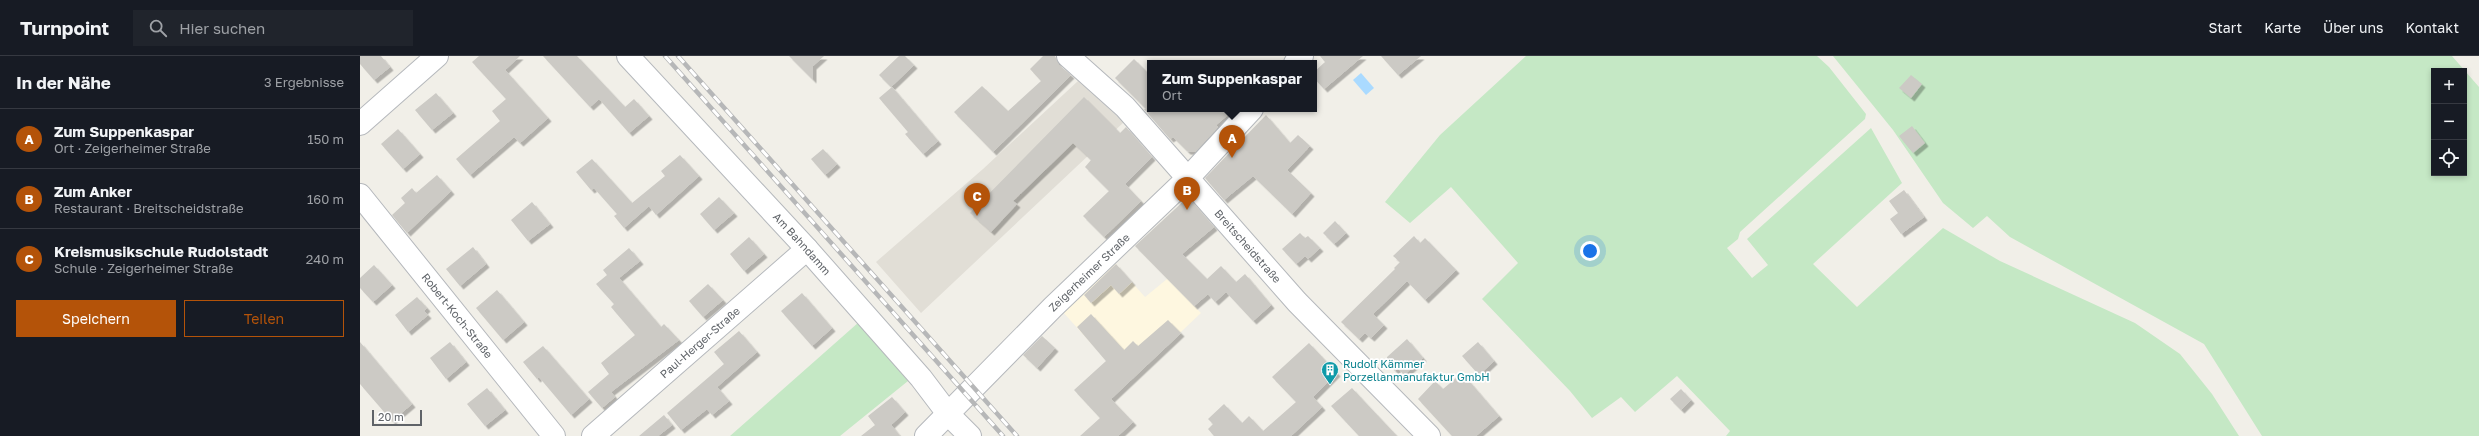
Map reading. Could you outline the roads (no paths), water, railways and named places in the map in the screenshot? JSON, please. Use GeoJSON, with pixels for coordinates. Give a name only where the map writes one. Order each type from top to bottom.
{"type":"FeatureCollection","features":[{"type":"Feature","properties":{"kind":"street"},"geometry":{"type":"LineString","coordinates":[[360,124],[437,56]]}},
{"type":"Feature","properties":{"kind":"street","name":"Am Bahndamm"},"geometry":{"type":"LineString","coordinates":[[628,56],[807,249],[921,378],[949,415],[970,436]]}},
{"type":"Feature","properties":{"kind":"street","name":"Breitscheidstraße"},"geometry":{"type":"LineString","coordinates":[[1068,56],[1125,107],[1297,302],[1429,436]]}},
{"type":"Feature","properties":{"kind":"street","name":"Zeigerheimer Straße"},"geometry":{"type":"LineString","coordinates":[[926,436],[949,415],[1053,307],[1188,178],[1249,112]]}},
{"type":"Feature","properties":{"kind":"street","name":"Robert-Koch-Straße"},"geometry":{"type":"LineString","coordinates":[[360,195],[554,436]]}},
{"type":"Feature","properties":{"kind":"street","name":"Paul-Herger-Straße"},"geometry":{"type":"LineString","coordinates":[[593,436],[807,249]]}},
{"type":"Feature","properties":{"kind":"water"},"geometry":{"type":"Polygon","coordinates":[[[1361,73],[1374,88],[1366,95],[1353,80],[1361,73]]]}},
{"type":"Feature","properties":{"kind":"railway"},"geometry":{"type":"LineString","coordinates":[[665,56],[1003,436]]}},
{"type":"Feature","properties":{"kind":"railway"},"geometry":{"type":"LineString","coordinates":[[678,56],[1017,436]]}},
{"type":"Feature","properties":{"kind":"place","name":"Zum Suppenkaspar"},"geometry":{"type":"Point","coordinates":[1232,158]}},
{"type":"Feature","properties":{"kind":"place","name":"Zum Anker"},"geometry":{"type":"Point","coordinates":[1187,210]}},
{"type":"Feature","properties":{"kind":"place","name":"Kreismusikschule Rudolstadt"},"geometry":{"type":"Point","coordinates":[977,216]}},
{"type":"Feature","properties":{"kind":"place","name":"Rudolf Kämmer Porzellanmanufaktur GmbH"},"geometry":{"type":"Point","coordinates":[1330,385]}}]}
